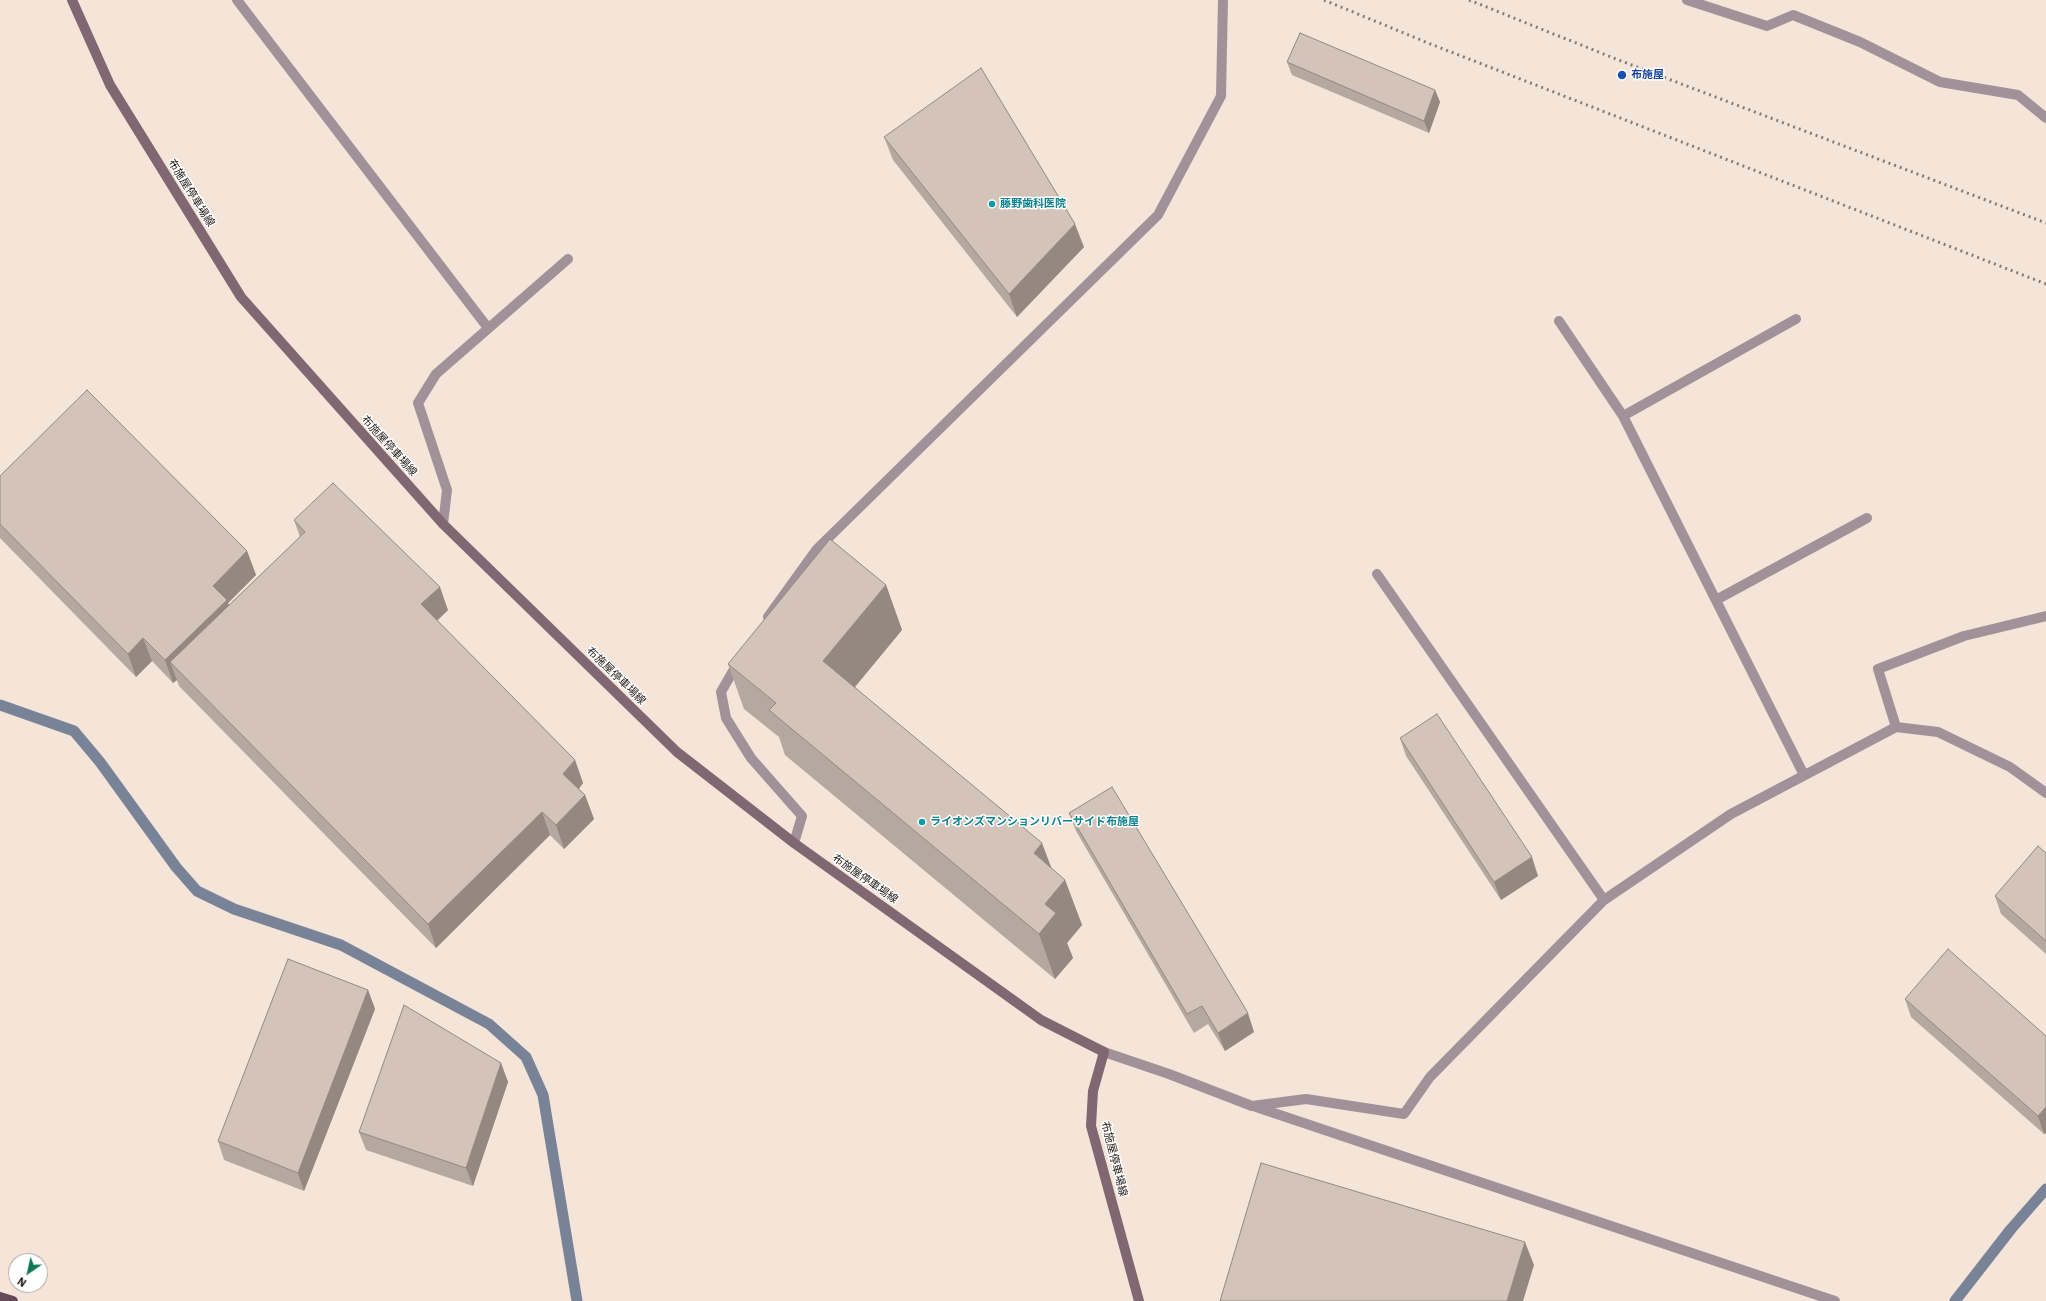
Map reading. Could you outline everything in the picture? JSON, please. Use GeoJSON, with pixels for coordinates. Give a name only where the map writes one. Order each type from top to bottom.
{"type":"FeatureCollection","features":[{"type":"Feature","properties":{"kind":"main road","name":"布施屋停車場線"},"geometry":{"type":"LineString","coordinates":[[72,0],[110,85],[241,297],[443,524],[677,752],[794,843],[1041,1020],[1104,1052],[1093,1091],[1092,1126],[1139,1301]]}},
{"type":"Feature","properties":{"kind":"main road"},"geometry":{"type":"LineString","coordinates":[[0,1297],[13,1301]]}},
{"type":"Feature","properties":{"kind":"street"},"geometry":{"type":"LineString","coordinates":[[237,0],[488,328]]}},
{"type":"Feature","properties":{"kind":"street"},"geometry":{"type":"LineString","coordinates":[[762,624],[817,549],[1158,215],[1220,96],[1223,0]]}},
{"type":"Feature","properties":{"kind":"street"},"geometry":{"type":"LineString","coordinates":[[1687,0],[1767,26],[1793,15],[1860,42],[1940,82],[2018,95],[2046,118]]}},
{"type":"Feature","properties":{"kind":"street"},"geometry":{"type":"LineString","coordinates":[[443,524],[447,490],[418,404],[436,374],[568,259]]}},
{"type":"Feature","properties":{"kind":"street"},"geometry":{"type":"LineString","coordinates":[[1623,416],[1796,319]]}},
{"type":"Feature","properties":{"kind":"street"},"geometry":{"type":"LineString","coordinates":[[1559,321],[1623,416],[1804,775]]}},
{"type":"Feature","properties":{"kind":"street"},"geometry":{"type":"LineString","coordinates":[[1716,600],[1867,518]]}},
{"type":"Feature","properties":{"kind":"street"},"geometry":{"type":"LineString","coordinates":[[1378,574],[1604,900]]}},
{"type":"Feature","properties":{"kind":"street"},"geometry":{"type":"LineString","coordinates":[[1896,727],[1878,669],[1964,636],[2046,616]]}},
{"type":"Feature","properties":{"kind":"street"},"geometry":{"type":"LineString","coordinates":[[742,655],[721,692],[726,718],[751,758],[802,816],[794,843]]}},
{"type":"Feature","properties":{"kind":"street"},"geometry":{"type":"LineString","coordinates":[[1252,1106],[1306,1099],[1404,1114],[1430,1077],[1604,900],[1731,814],[1896,727],[1938,732],[2010,767],[2046,793]]}},
{"type":"Feature","properties":{"kind":"street"},"geometry":{"type":"LineString","coordinates":[[1104,1052],[1169,1074],[1252,1106],[1835,1301]]}},
{"type":"Feature","properties":{"kind":"building"},"geometry":{"type":"Polygon","coordinates":[[[1300,33],[1435,90],[1424,121],[1287,62],[1300,33]]]}},
{"type":"Feature","properties":{"kind":"building","name":"藤野歯科医院"},"geometry":{"type":"Polygon","coordinates":[[[981,68],[1075,224],[1009,294],[884,137],[981,68]]]}},
{"type":"Feature","properties":{"kind":"building"},"geometry":{"type":"Polygon","coordinates":[[[87,390],[247,551],[213,586],[227,600],[165,660],[143,638],[128,654],[0,524],[0,476],[87,390]]]}},
{"type":"Feature","properties":{"kind":"building"},"geometry":{"type":"Polygon","coordinates":[[[333,483],[440,587],[421,604],[575,760],[563,774],[585,795],[556,825],[542,812],[428,924],[170,662],[305,532],[294,520],[333,483]]]}},
{"type":"Feature","properties":{"kind":"building","name":"ライオンズマンションリバーサイド布施屋"},"geometry":{"type":"Polygon","coordinates":[[[830,539],[886,585],[823,661],[1042,843],[1034,853],[1065,880],[1045,904],[1056,913],[1039,934],[769,710],[776,703],[728,664],[830,539]]]}},
{"type":"Feature","properties":{"kind":"building"},"geometry":{"type":"Polygon","coordinates":[[[1437,714],[1532,857],[1494,882],[1400,738],[1437,714]]]}},
{"type":"Feature","properties":{"kind":"building"},"geometry":{"type":"Polygon","coordinates":[[[1112,787],[1248,1013],[1218,1033],[1202,1006],[1187,1014],[1069,813],[1112,787]]]}},
{"type":"Feature","properties":{"kind":"building"},"geometry":{"type":"Polygon","coordinates":[[[2038,846],[2046,853],[2046,941],[1995,896],[2038,846]]]}},
{"type":"Feature","properties":{"kind":"building"},"geometry":{"type":"Polygon","coordinates":[[[1948,949],[2046,1036],[2046,1107],[2038,1116],[1905,999],[1948,949]]]}},
{"type":"Feature","properties":{"kind":"building"},"geometry":{"type":"Polygon","coordinates":[[[288,959],[368,990],[298,1173],[218,1141],[288,959]]]}},
{"type":"Feature","properties":{"kind":"building"},"geometry":{"type":"Polygon","coordinates":[[[404,1005],[501,1063],[466,1168],[359,1132],[404,1005]]]}},
{"type":"Feature","properties":{"kind":"building"},"geometry":{"type":"Polygon","coordinates":[[[1261,1163],[1525,1242],[1507,1301],[1220,1301],[1261,1163]]]}},
{"type":"Feature","properties":{"kind":"waterway"},"geometry":{"type":"LineString","coordinates":[[0,705],[74,731],[100,762],[176,867],[197,891],[234,909],[341,945],[489,1024],[526,1057],[543,1095],[577,1301]]}},
{"type":"Feature","properties":{"kind":"waterway"},"geometry":{"type":"LineString","coordinates":[[1955,1301],[2011,1229],[2046,1189]]}},
{"type":"Feature","properties":{"kind":"railway"},"geometry":{"type":"LineString","coordinates":[[1324,0],[1428,43],[2046,284]]}},
{"type":"Feature","properties":{"kind":"railway"},"geometry":{"type":"LineString","coordinates":[[1469,0],[1616,59],[2046,223]]}},
{"type":"Feature","properties":{"kind":"place","name":"布施屋"},"geometry":{"type":"Point","coordinates":[1622,75]}},
{"type":"Feature","properties":{"kind":"place","name":"藤野歯科医院"},"geometry":{"type":"Point","coordinates":[992,204]}},
{"type":"Feature","properties":{"kind":"place","name":"ライオンズマンションリバーサイド布施屋"},"geometry":{"type":"Point","coordinates":[922,822]}}]}
